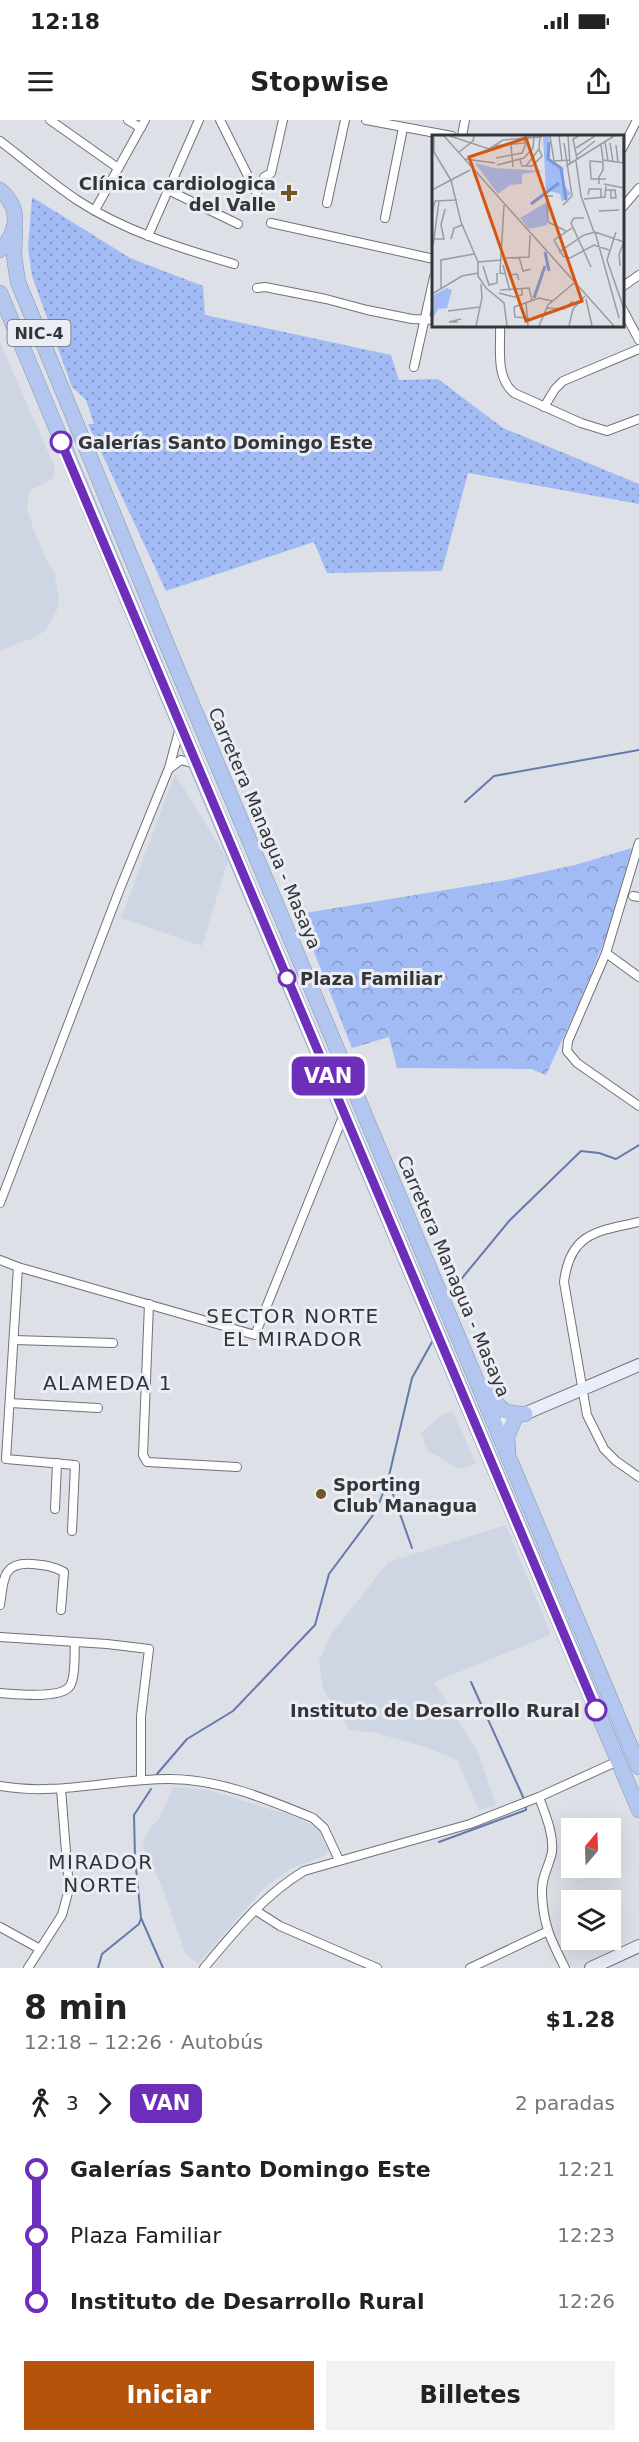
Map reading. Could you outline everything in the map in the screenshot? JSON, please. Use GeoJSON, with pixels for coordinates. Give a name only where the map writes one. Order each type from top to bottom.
{"type":"FeatureCollection","features":[{"type":"Feature","properties":{"kind":"highway","name":"NIC-4"},"geometry":{"type":"LineString","coordinates":[[0,190],[8,196],[14,207],[15,231]]}},
{"type":"Feature","properties":{"kind":"highway"},"geometry":{"type":"LineString","coordinates":[[0,250],[9,242],[15,231]]}},
{"type":"Feature","properties":{"kind":"highway","name":"Carretera Managua - Masaya"},"geometry":{"type":"LineString","coordinates":[[15,231],[14,256],[18,282],[174,663],[639,1767]]}},
{"type":"Feature","properties":{"kind":"highway","name":"Carretera Managua - Masaya"},"geometry":{"type":"LineString","coordinates":[[0,293],[196,764],[639,1810]]}},
{"type":"Feature","properties":{"kind":"highway"},"geometry":{"type":"LineString","coordinates":[[448,1359],[459,1371],[480,1419],[486,1425],[496,1426],[489,1439],[505,1481],[508,1501]]}},
{"type":"Feature","properties":{"kind":"highway"},"geometry":{"type":"LineString","coordinates":[[472,1370],[487,1386],[498,1407],[520,1416],[507,1437],[509,1456]]}},
{"type":"Feature","properties":{"kind":"highway"},"geometry":{"type":"LineString","coordinates":[[607,1694],[610,1726],[620,1753],[618,1761],[627,1769],[639,1793]]}},
{"type":"Feature","properties":{"kind":"street"},"geometry":{"type":"LineString","coordinates":[[50,120],[118,168]]}},
{"type":"Feature","properties":{"kind":"street"},"geometry":{"type":"LineString","coordinates":[[94,210],[143,124],[128,120]]}},
{"type":"Feature","properties":{"kind":"street"},"geometry":{"type":"LineString","coordinates":[[148,236],[199,120]]}},
{"type":"Feature","properties":{"kind":"street"},"geometry":{"type":"LineString","coordinates":[[220,120],[264,208]]}},
{"type":"Feature","properties":{"kind":"street"},"geometry":{"type":"LineString","coordinates":[[264,177],[271,173],[283,120]]}},
{"type":"Feature","properties":{"kind":"street"},"geometry":{"type":"LineString","coordinates":[[327,203],[345,120]]}},
{"type":"Feature","properties":{"kind":"street"},"geometry":{"type":"LineString","coordinates":[[366,120],[446,135]]}},
{"type":"Feature","properties":{"kind":"street"},"geometry":{"type":"LineString","coordinates":[[462,135],[465,120]]}},
{"type":"Feature","properties":{"kind":"street"},"geometry":{"type":"LineString","coordinates":[[624,145],[637,120]]}},
{"type":"Feature","properties":{"kind":"street"},"geometry":{"type":"LineString","coordinates":[[386,218],[403,128]]}},
{"type":"Feature","properties":{"kind":"street"},"geometry":{"type":"LineString","coordinates":[[0,141],[77,200],[94,210],[176,247],[234,264]]}},
{"type":"Feature","properties":{"kind":"street"},"geometry":{"type":"LineString","coordinates":[[624,206],[639,188]]}},
{"type":"Feature","properties":{"kind":"street"},"geometry":{"type":"LineString","coordinates":[[168,190],[238,225]]}},
{"type":"Feature","properties":{"kind":"street"},"geometry":{"type":"LineString","coordinates":[[271,223],[432,259]]}},
{"type":"Feature","properties":{"kind":"street"},"geometry":{"type":"LineString","coordinates":[[624,286],[639,275]]}},
{"type":"Feature","properties":{"kind":"street"},"geometry":{"type":"LineString","coordinates":[[414,367],[432,285]]}},
{"type":"Feature","properties":{"kind":"street"},"geometry":{"type":"LineString","coordinates":[[256,288],[265,287],[367,310],[432,320]]}},
{"type":"Feature","properties":{"kind":"street"},"geometry":{"type":"LineString","coordinates":[[624,312],[639,340]]}},
{"type":"Feature","properties":{"kind":"street"},"geometry":{"type":"LineString","coordinates":[[500,327],[502,377],[506,387],[514,393],[581,423],[607,431],[639,419]]}},
{"type":"Feature","properties":{"kind":"street"},"geometry":{"type":"LineString","coordinates":[[544,407],[563,381],[639,349]]}},
{"type":"Feature","properties":{"kind":"street"},"geometry":{"type":"LineString","coordinates":[[0,1203],[119,891],[169,768],[177,745],[179,722]]}},
{"type":"Feature","properties":{"kind":"street"},"geometry":{"type":"LineString","coordinates":[[169,768],[181,760],[196,764]]}},
{"type":"Feature","properties":{"kind":"street"},"geometry":{"type":"LineString","coordinates":[[639,843],[606,953],[568,1041],[567,1051],[577,1063],[639,1106]]}},
{"type":"Feature","properties":{"kind":"street"},"geometry":{"type":"LineString","coordinates":[[606,953],[639,977]]}},
{"type":"Feature","properties":{"kind":"street"},"geometry":{"type":"LineString","coordinates":[[0,1260],[255,1335],[344,1114]]}},
{"type":"Feature","properties":{"kind":"street"},"geometry":{"type":"LineString","coordinates":[[639,1222],[611,1228],[584,1240],[571,1253],[566,1264],[564,1282],[587,1415],[604,1449],[616,1461],[639,1477]]}},
{"type":"Feature","properties":{"kind":"street"},"geometry":{"type":"LineString","coordinates":[[18,1267],[6,1459],[75,1464],[72,1531]]}},
{"type":"Feature","properties":{"kind":"street"},"geometry":{"type":"LineString","coordinates":[[149,1304],[142,1455],[147,1462],[237,1467]]}},
{"type":"Feature","properties":{"kind":"street"},"geometry":{"type":"LineString","coordinates":[[14,1340],[113,1344]]}},
{"type":"Feature","properties":{"kind":"street"},"geometry":{"type":"LineString","coordinates":[[496,1426],[639,1365]]}},
{"type":"Feature","properties":{"kind":"street"},"geometry":{"type":"LineString","coordinates":[[10,1403],[98,1408]]}},
{"type":"Feature","properties":{"kind":"street"},"geometry":{"type":"LineString","coordinates":[[55,1509],[57,1463]]}},
{"type":"Feature","properties":{"kind":"street"},"geometry":{"type":"LineString","coordinates":[[0,1605],[4,1575],[11,1566],[19,1563],[53,1566],[64,1572],[61,1610]]}},
{"type":"Feature","properties":{"kind":"street"},"geometry":{"type":"LineString","coordinates":[[0,1637],[149,1649],[141,1716],[141,1780]]}},
{"type":"Feature","properties":{"kind":"street"},"geometry":{"type":"LineString","coordinates":[[0,1693],[19,1695],[59,1693],[66,1690],[72,1681],[75,1642]]}},
{"type":"Feature","properties":{"kind":"street"},"geometry":{"type":"LineString","coordinates":[[204,1968],[255,1910],[281,1885],[304,1870],[461,1827],[539,1797],[618,1761]]}},
{"type":"Feature","properties":{"kind":"street"},"geometry":{"type":"LineString","coordinates":[[0,1786],[61,1789],[141,1780],[178,1779],[216,1783],[313,1818],[324,1828],[339,1860]]}},
{"type":"Feature","properties":{"kind":"street"},"geometry":{"type":"LineString","coordinates":[[28,1968],[62,1915],[69,1889],[61,1789]]}},
{"type":"Feature","properties":{"kind":"street"},"geometry":{"type":"LineString","coordinates":[[539,1797],[549,1824],[552,1851],[543,1874],[541,1892],[546,1932],[565,1968]]}},
{"type":"Feature","properties":{"kind":"street"},"geometry":{"type":"LineString","coordinates":[[255,1910],[280,1926],[377,1968]]}},
{"type":"Feature","properties":{"kind":"street"},"geometry":{"type":"LineString","coordinates":[[0,1927],[40,1948]]}},
{"type":"Feature","properties":{"kind":"street"},"geometry":{"type":"LineString","coordinates":[[470,1968],[546,1932]]}},
{"type":"Feature","properties":{"kind":"street"},"geometry":{"type":"LineString","coordinates":[[591,1968],[639,1946]]}},
{"type":"Feature","properties":{"kind":"shaded area"},"geometry":{"type":"Polygon","coordinates":[[[0,342],[55,468],[52,479],[29,491],[27,507],[34,531],[49,566],[54,571],[59,600],[57,610],[46,630],[34,638],[0,650],[0,342]]]}},
{"type":"Feature","properties":{"kind":"shaded area"},"geometry":{"type":"Polygon","coordinates":[[[175,774],[228,860],[202,946],[121,918],[175,774]]]}},
{"type":"Feature","properties":{"kind":"shaded area"},"geometry":{"type":"Polygon","coordinates":[[[453,1411],[476,1464],[459,1469],[427,1450],[421,1433],[440,1416],[453,1411]]]}},
{"type":"Feature","properties":{"kind":"shaded area"},"geometry":{"type":"Polygon","coordinates":[[[506,1525],[551,1635],[434,1682],[478,1752],[496,1805],[479,1810],[457,1760],[425,1747],[376,1733],[349,1730],[323,1689],[319,1660],[332,1633],[388,1562],[506,1525]]]}},
{"type":"Feature","properties":{"kind":"shaded area"},"geometry":{"type":"Polygon","coordinates":[[[173,1787],[208,1790],[296,1817],[319,1829],[328,1851],[326,1855],[290,1869],[263,1889],[198,1964],[185,1953],[162,1887],[142,1845],[149,1830],[160,1817],[173,1787]]]}},
{"type":"Feature","properties":{"kind":"green space"},"geometry":{"type":"Polygon","coordinates":[[[32,197],[130,258],[203,286],[205,315],[391,355],[399,380],[438,379],[503,428],[639,484],[639,504],[468,473],[442,571],[327,573],[314,542],[166,591],[88,424],[94,424],[86,400],[72,387],[32,276],[28,248],[32,197]]]}},
{"type":"Feature","properties":{"kind":"green space"},"geometry":{"type":"Polygon","coordinates":[[[632,848],[607,935],[546,1075],[531,1069],[397,1068],[389,1037],[352,1048],[299,914],[506,880],[575,865],[632,848]]]}},
{"type":"Feature","properties":{"kind":"waterway"},"geometry":{"type":"LineString","coordinates":[[465,802],[494,776],[639,750]]}},
{"type":"Feature","properties":{"kind":"waterway"},"geometry":{"type":"LineString","coordinates":[[453,1289],[510,1220],[581,1151],[599,1153],[616,1159],[639,1145]]}},
{"type":"Feature","properties":{"kind":"waterway"},"geometry":{"type":"LineString","coordinates":[[412,1548],[388,1480],[412,1378],[432,1342]]}},
{"type":"Feature","properties":{"kind":"waterway"},"geometry":{"type":"LineString","coordinates":[[157,1774],[187,1739],[233,1711],[315,1625],[329,1574],[376,1511],[388,1480]]}},
{"type":"Feature","properties":{"kind":"waterway"},"geometry":{"type":"LineString","coordinates":[[471,1682],[524,1799]]}},
{"type":"Feature","properties":{"kind":"waterway"},"geometry":{"type":"LineString","coordinates":[[151,1789],[134,1815],[135,1858],[141,1918],[163,1968]]}},
{"type":"Feature","properties":{"kind":"waterway"},"geometry":{"type":"LineString","coordinates":[[439,1842],[526,1810],[526,1804]]}},
{"type":"Feature","properties":{"kind":"waterway"},"geometry":{"type":"LineString","coordinates":[[98,1968],[102,1954],[139,1924],[141,1918]]}},
{"type":"Feature","properties":{"kind":"bus line","name":"VAN"},"geometry":{"type":"LineString","coordinates":[[61,442],[596,1710]]}},
{"type":"Feature","properties":{"kind":"place","name":"Clínica cardiologica del Valle"},"geometry":{"type":"Point","coordinates":[289,193]}},
{"type":"Feature","properties":{"kind":"place","name":"Galerías Santo Domingo Este"},"geometry":{"type":"Point","coordinates":[61,442]}},
{"type":"Feature","properties":{"kind":"place","name":"Plaza Familiar"},"geometry":{"type":"Point","coordinates":[287,978]}},
{"type":"Feature","properties":{"kind":"place","name":"Sporting Club Managua"},"geometry":{"type":"Point","coordinates":[321,1494]}},
{"type":"Feature","properties":{"kind":"place","name":"Instituto de Desarrollo Rural"},"geometry":{"type":"Point","coordinates":[596,1710]}},
{"type":"Feature","properties":{"kind":"district","name":"SECTOR NORTE EL MIRADOR"},"geometry":{"type":"Point","coordinates":[293,1328]}},
{"type":"Feature","properties":{"kind":"district","name":"ALAMEDA 1"},"geometry":{"type":"Point","coordinates":[108,1383]}},
{"type":"Feature","properties":{"kind":"district","name":"MIRADOR NORTE"},"geometry":{"type":"Point","coordinates":[101,1874]}}]}
